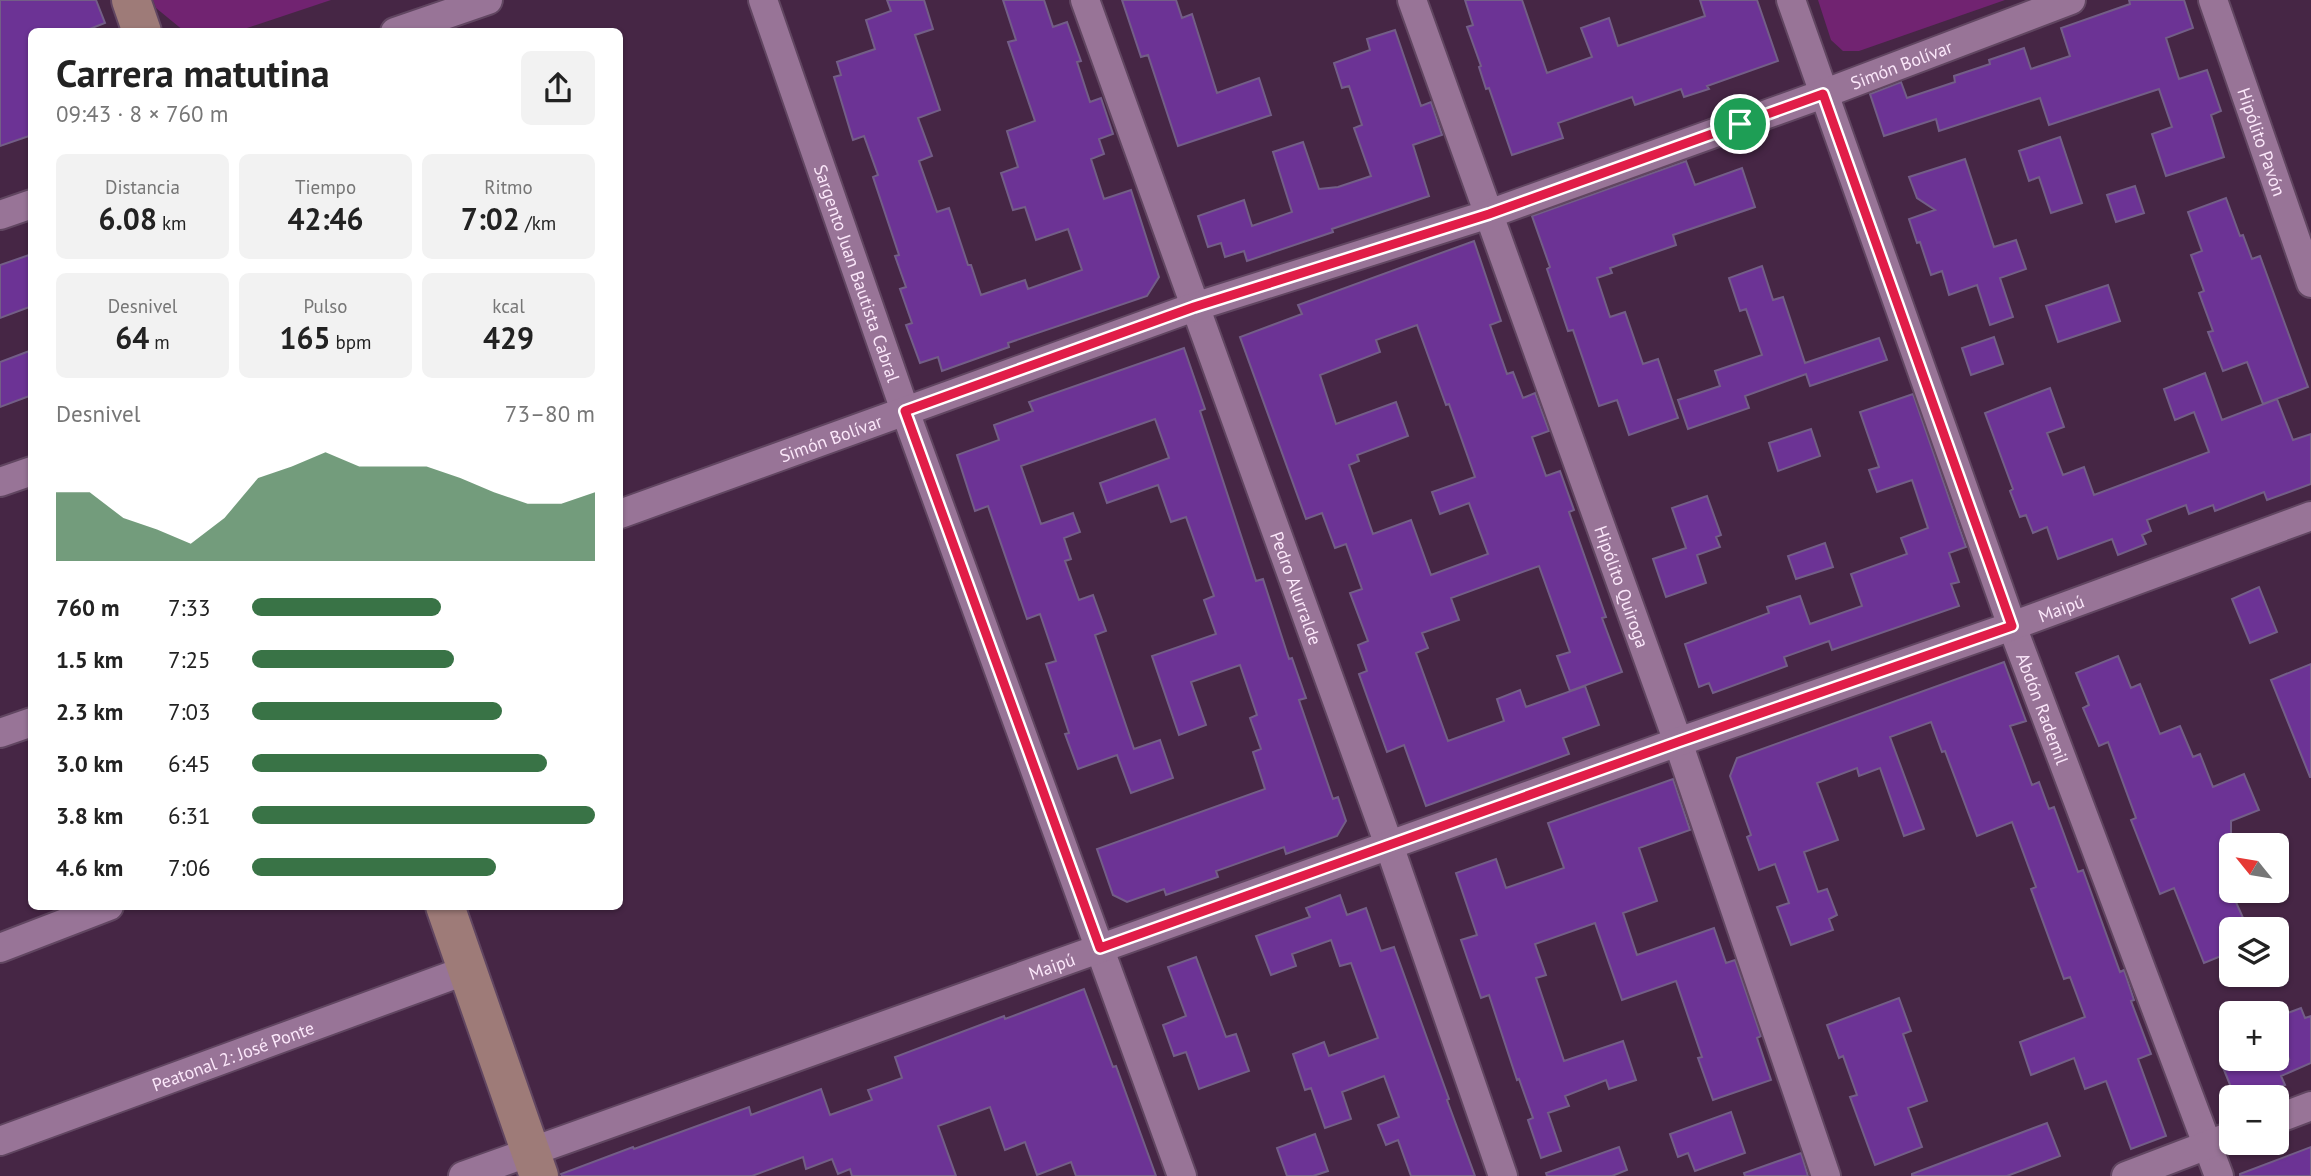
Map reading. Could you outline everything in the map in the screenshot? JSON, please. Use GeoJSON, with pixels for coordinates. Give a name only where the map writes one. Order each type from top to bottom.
{"type":"FeatureCollection","features":[{"type":"Feature","properties":{"kind":"main road"},"geometry":{"type":"LineString","coordinates":[[131,0],[141,28]]}},
{"type":"Feature","properties":{"kind":"main road"},"geometry":{"type":"LineString","coordinates":[[446,910],[534,1164]]}},
{"type":"Feature","properties":{"kind":"street"},"geometry":{"type":"LineString","coordinates":[[407,28],[488,0]]}},
{"type":"Feature","properties":{"kind":"street","name":"Sargento Juan Bautista Cabral"},"geometry":{"type":"LineString","coordinates":[[763,0],[905,411],[1182,1176]]}},
{"type":"Feature","properties":{"kind":"street","name":"Pedro Alurralde"},"geometry":{"type":"LineString","coordinates":[[1085,0],[1389,845],[1503,1176]]}},
{"type":"Feature","properties":{"kind":"street","name":"Hipólito Quiroga"},"geometry":{"type":"LineString","coordinates":[[1412,0],[1678,742],[1826,1176]]}},
{"type":"Feature","properties":{"kind":"street","name":"Abdón Rademil"},"geometry":{"type":"LineString","coordinates":[[1791,0],[2012,626],[2219,1141]]}},
{"type":"Feature","properties":{"kind":"street","name":"Simón Bolívar"},"geometry":{"type":"LineString","coordinates":[[623,513],[1194,307],[1489,214],[1823,94],[2071,0]]}},
{"type":"Feature","properties":{"kind":"street","name":"Hipólito Pavón"},"geometry":{"type":"LineString","coordinates":[[2213,0],[2311,284]]}},
{"type":"Feature","properties":{"kind":"street"},"geometry":{"type":"LineString","coordinates":[[0,215],[28,205]]}},
{"type":"Feature","properties":{"kind":"street"},"geometry":{"type":"LineString","coordinates":[[0,482],[28,472]]}},
{"type":"Feature","properties":{"kind":"street","name":"Maipú"},"geometry":{"type":"LineString","coordinates":[[463,1176],[534,1164],[1100,948],[2012,626],[2311,516]]}},
{"type":"Feature","properties":{"kind":"street"},"geometry":{"type":"LineString","coordinates":[[0,733],[28,723]]}},
{"type":"Feature","properties":{"kind":"street"},"geometry":{"type":"LineString","coordinates":[[0,948],[99,910]]}},
{"type":"Feature","properties":{"kind":"street","name":"Peatonal 2: José Ponte"},"geometry":{"type":"LineString","coordinates":[[0,1141],[467,970]]}},
{"type":"Feature","properties":{"kind":"street"},"geometry":{"type":"LineString","coordinates":[[2289,1114],[2311,1106]]}},
{"type":"Feature","properties":{"kind":"street"},"geometry":{"type":"LineString","coordinates":[[2126,1176],[2219,1141]]}},
{"type":"Feature","properties":{"kind":"street","name":"Abdón Rademil"},"geometry":{"type":"LineString","coordinates":[[2219,1155],[2219,1176]]}},
{"type":"Feature","properties":{"kind":"shaded area"},"geometry":{"type":"Polygon","coordinates":[[[153,0],[331,0],[247,28],[180,28],[156,8],[153,0]]]}},
{"type":"Feature","properties":{"kind":"shaded area"},"geometry":{"type":"Polygon","coordinates":[[[1818,0],[2005,0],[1859,51],[1843,51],[1831,40],[1818,0]]]}},
{"type":"Feature","properties":{"kind":"building"},"geometry":{"type":"Polygon","coordinates":[[[0,0],[96,0],[105,23],[92,28],[28,28],[28,136],[0,146],[0,0]]]}},
{"type":"Feature","properties":{"kind":"building"},"geometry":{"type":"Polygon","coordinates":[[[887,0],[924,0],[933,29],[915,35],[940,110],[918,118],[932,156],[919,161],[937,212],[949,208],[981,295],[1025,280],[1028,289],[1082,270],[1068,229],[1036,240],[1025,207],[1013,210],[1001,173],[1018,167],[1007,131],[1035,121],[1008,42],[1016,40],[1003,0],[1044,0],[1053,27],[1067,22],[1081,61],[1077,62],[1090,102],[1101,98],[1113,134],[1099,139],[1104,154],[1091,159],[1104,199],[1131,190],[1159,277],[1147,296],[1008,343],[1009,347],[942,371],[938,357],[920,363],[906,325],[912,323],[900,289],[906,287],[895,256],[899,255],[873,177],[878,175],[864,136],[853,140],[834,77],[841,75],[837,62],[875,49],[866,20],[891,11],[887,0]]]}},
{"type":"Feature","properties":{"kind":"building"},"geometry":{"type":"Polygon","coordinates":[[[1122,0],[1176,0],[1182,18],[1192,14],[1217,93],[1259,78],[1271,115],[1178,146],[1148,55],[1141,57],[1122,0]]]}},
{"type":"Feature","properties":{"kind":"building"},"geometry":{"type":"Polygon","coordinates":[[[1465,0],[1522,0],[1547,73],[1592,57],[1581,28],[1609,18],[1618,46],[1705,16],[1700,0],[1757,0],[1778,61],[1684,97],[1681,89],[1635,105],[1632,97],[1558,123],[1563,138],[1512,155],[1479,67],[1481,66],[1467,27],[1473,25],[1465,0]]]}},
{"type":"Feature","properties":{"kind":"building"},"geometry":{"type":"Polygon","coordinates":[[[2129,0],[2184,0],[2193,28],[2166,38],[2179,79],[2207,70],[2221,111],[2211,115],[2224,157],[2166,176],[2152,134],[2172,127],[2159,89],[2049,125],[2040,98],[1939,131],[1936,119],[1884,136],[1870,94],[1901,82],[1907,98],[1955,82],[1954,76],[1990,64],[1989,60],[2024,48],[2031,69],[2070,56],[2061,28],[2130,4],[2129,0]]]}},
{"type":"Feature","properties":{"kind":"building"},"geometry":{"type":"Polygon","coordinates":[[[1395,30],[1421,106],[1431,102],[1442,135],[1413,145],[1429,196],[1247,261],[1244,251],[1225,257],[1221,243],[1208,247],[1198,216],[1244,200],[1252,226],[1292,212],[1273,152],[1303,142],[1319,189],[1338,187],[1371,176],[1354,128],[1362,125],[1349,86],[1342,88],[1334,63],[1370,50],[1367,39],[1395,30]]]}},
{"type":"Feature","properties":{"kind":"building"},"geometry":{"type":"Polygon","coordinates":[[[2060,137],[2082,203],[2051,213],[2039,177],[2029,181],[2019,151],[2060,137]]]}},
{"type":"Feature","properties":{"kind":"building"},"geometry":{"type":"Polygon","coordinates":[[[1965,159],[1994,247],[2016,240],[2026,269],[2000,278],[2013,317],[1990,325],[1977,285],[1949,295],[1942,271],[1931,275],[1909,219],[1935,210],[1917,198],[1909,177],[1965,159]]]}},
{"type":"Feature","properties":{"kind":"building"},"geometry":{"type":"Polygon","coordinates":[[[1686,161],[1695,185],[1742,168],[1755,207],[1673,235],[1676,245],[1610,268],[1612,273],[1597,278],[1610,317],[1625,312],[1643,364],[1658,359],[1678,418],[1629,435],[1617,400],[1599,406],[1573,330],[1568,331],[1532,216],[1686,161]]]}},
{"type":"Feature","properties":{"kind":"building"},"geometry":{"type":"Polygon","coordinates":[[[2135,186],[2144,213],[2116,222],[2107,195],[2135,186]]]}},
{"type":"Feature","properties":{"kind":"building"},"geometry":{"type":"Polygon","coordinates":[[[2226,198],[2252,259],[2260,256],[2308,387],[2263,404],[2247,362],[2223,371],[2208,332],[2213,331],[2199,293],[2204,291],[2191,255],[2202,251],[2188,212],[2226,198]]]}},
{"type":"Feature","properties":{"kind":"building"},"geometry":{"type":"Polygon","coordinates":[[[1474,241],[1501,321],[1490,325],[1507,374],[1513,372],[1523,398],[1535,393],[1549,431],[1532,437],[1546,476],[1560,471],[1574,510],[1569,512],[1606,617],[1602,618],[1622,672],[1570,691],[1557,656],[1570,652],[1539,566],[1451,598],[1459,620],[1422,633],[1428,648],[1416,653],[1448,741],[1504,721],[1497,699],[1520,690],[1526,707],[1585,686],[1599,725],[1563,738],[1569,754],[1426,806],[1404,745],[1387,752],[1359,674],[1367,671],[1358,645],[1368,641],[1350,593],[1362,589],[1346,544],[1335,548],[1322,513],[1306,519],[1240,337],[1302,314],[1298,305],[1474,241]],[[1417,325],[1376,340],[1380,352],[1320,375],[1336,424],[1396,402],[1408,436],[1357,455],[1359,461],[1349,465],[1373,534],[1411,520],[1431,575],[1488,554],[1469,503],[1440,514],[1432,492],[1475,477],[1449,404],[1446,405],[1417,325]]]}},
{"type":"Feature","properties":{"kind":"building"},"geometry":{"type":"Polygon","coordinates":[[[28,255],[28,308],[0,318],[0,265],[28,255]]]}},
{"type":"Feature","properties":{"kind":"building"},"geometry":{"type":"Polygon","coordinates":[[[1762,266],[1773,300],[1783,297],[1805,363],[1879,338],[1887,360],[1810,386],[1806,374],[1745,396],[1749,408],[1688,429],[1678,400],[1720,386],[1715,371],[1762,355],[1746,309],[1740,311],[1729,278],[1762,266]]]}},
{"type":"Feature","properties":{"kind":"building"},"geometry":{"type":"Polygon","coordinates":[[[2108,285],[2120,321],[2058,342],[2046,306],[2108,285]]]}},
{"type":"Feature","properties":{"kind":"building"},"geometry":{"type":"Polygon","coordinates":[[[1994,337],[2003,364],[1971,375],[1962,348],[1994,337]]]}},
{"type":"Feature","properties":{"kind":"building"},"geometry":{"type":"Polygon","coordinates":[[[1184,348],[1205,409],[1200,411],[1256,581],[1263,579],[1289,659],[1292,658],[1306,698],[1299,700],[1333,799],[1338,797],[1346,821],[1337,836],[1286,854],[1284,847],[1216,871],[1218,877],[1166,895],[1164,889],[1127,902],[1113,895],[1097,849],[1265,789],[1253,752],[1261,749],[1250,718],[1257,715],[1240,665],[1191,682],[1206,725],[1179,735],[1152,656],[1216,634],[1204,600],[1214,596],[1186,517],[1171,522],[1158,485],[1107,503],[1100,483],[1169,458],[1155,419],[1021,466],[1041,524],[1073,513],[1080,532],[1064,538],[1071,559],[1065,561],[1079,600],[1093,595],[1106,631],[1095,635],[1134,749],[1160,740],[1173,778],[1131,793],[1117,755],[1078,769],[1065,734],[1069,733],[1046,664],[1056,661],[1040,614],[1027,619],[988,506],[975,511],[957,455],[999,440],[994,425],[1033,411],[1029,402],[1184,348]]]}},
{"type":"Feature","properties":{"kind":"building"},"geometry":{"type":"Polygon","coordinates":[[[28,352],[28,396],[0,407],[0,362],[28,352]]]}},
{"type":"Feature","properties":{"kind":"building"},"geometry":{"type":"Polygon","coordinates":[[[2205,373],[2222,420],[2277,399],[2293,440],[2311,434],[2311,484],[2267,500],[2264,492],[2215,511],[2213,505],[2189,514],[2186,505],[2147,520],[2151,531],[2142,535],[2146,544],[2118,555],[2112,539],[2058,559],[2047,527],[2033,533],[2026,515],[2020,517],[2010,491],[2013,489],[1985,413],[2050,388],[2064,427],[2047,433],[2063,475],[2084,467],[2094,495],[2209,452],[2194,412],[2175,420],[2164,389],[2205,373]]]}},
{"type":"Feature","properties":{"kind":"building"},"geometry":{"type":"Polygon","coordinates":[[[1913,394],[1966,547],[1949,553],[1959,582],[1951,584],[1959,606],[1832,650],[1829,641],[1784,657],[1787,666],[1713,693],[1709,683],[1699,687],[1685,644],[1769,613],[1767,607],[1800,596],[1810,624],[1862,606],[1851,574],[1907,554],[1901,538],[1928,528],[1912,480],[1877,492],[1869,470],[1879,467],[1860,412],[1913,394]]]}},
{"type":"Feature","properties":{"kind":"building"},"geometry":{"type":"Polygon","coordinates":[[[1811,429],[1820,456],[1778,471],[1769,443],[1811,429]]]}},
{"type":"Feature","properties":{"kind":"building"},"geometry":{"type":"Polygon","coordinates":[[[1707,496],[1721,535],[1716,537],[1720,547],[1697,555],[1706,583],[1666,597],[1653,559],[1686,548],[1672,508],[1707,496]]]}},
{"type":"Feature","properties":{"kind":"building"},"geometry":{"type":"Polygon","coordinates":[[[1825,543],[1833,567],[1796,579],[1788,556],[1825,543]]]}},
{"type":"Feature","properties":{"kind":"building"},"geometry":{"type":"Polygon","coordinates":[[[2259,587],[2277,632],[2250,643],[2232,599],[2259,587]]]}},
{"type":"Feature","properties":{"kind":"building"},"geometry":{"type":"Polygon","coordinates":[[[2118,656],[2131,688],[2140,684],[2160,734],[2180,726],[2193,757],[2200,754],[2213,787],[2244,774],[2259,810],[2231,821],[2231,833],[2219,833],[2219,903],[2236,903],[2243,917],[2219,917],[2219,957],[2204,963],[2174,888],[2160,894],[2131,820],[2136,818],[2108,742],[2099,746],[2083,708],[2089,705],[2076,673],[2118,656]]]}},
{"type":"Feature","properties":{"kind":"building"},"geometry":{"type":"Polygon","coordinates":[[[2004,662],[2026,721],[2010,726],[2032,785],[2039,782],[2049,809],[2054,807],[2078,872],[2083,870],[2120,972],[2124,970],[2134,1000],[2131,1001],[2151,1054],[2138,1059],[2166,1136],[2131,1149],[2106,1081],[2085,1089],[2074,1058],[2031,1075],[2020,1042],[2085,1017],[2070,977],[2064,979],[2031,889],[2036,887],[2012,822],[1977,836],[1945,751],[1942,752],[1931,722],[1890,737],[1924,829],[1904,836],[1880,768],[1859,776],[1857,768],[1817,783],[1838,840],[1804,852],[1818,892],[1827,889],[1837,915],[1829,919],[1833,930],[1791,945],[1777,907],[1789,903],[1775,864],[1759,870],[1747,837],[1751,835],[1730,776],[1737,758],[2004,662]]]}},
{"type":"Feature","properties":{"kind":"building"},"geometry":{"type":"Polygon","coordinates":[[[2311,664],[2311,777],[2310,777],[2271,680],[2311,664]]]}},
{"type":"Feature","properties":{"kind":"building"},"geometry":{"type":"Polygon","coordinates":[[[1673,779],[1690,830],[1639,848],[1657,901],[1623,913],[1637,955],[1714,928],[1726,963],[1735,960],[1761,1036],[1757,1038],[1771,1080],[1713,1100],[1698,1058],[1702,1057],[1676,981],[1622,1000],[1595,923],[1535,944],[1546,975],[1536,978],[1564,1061],[1623,1041],[1636,1080],[1609,1089],[1606,1080],[1565,1096],[1569,1106],[1548,1113],[1561,1151],[1541,1158],[1528,1120],[1533,1118],[1519,1079],[1517,1080],[1489,995],[1481,998],[1461,940],[1477,935],[1456,873],[1496,859],[1506,888],[1564,868],[1548,823],[1673,779]]]}},
{"type":"Feature","properties":{"kind":"building"},"geometry":{"type":"Polygon","coordinates":[[[1340,895],[1347,915],[1366,908],[1381,951],[1394,947],[1475,1176],[1411,1176],[1398,1140],[1386,1145],[1378,1125],[1399,1117],[1384,1076],[1342,1092],[1351,1119],[1325,1128],[1311,1088],[1305,1090],[1293,1054],[1324,1042],[1329,1056],[1378,1038],[1351,963],[1340,966],[1331,940],[1292,954],[1296,966],[1271,975],[1256,936],[1310,917],[1306,908],[1340,895]]]}},
{"type":"Feature","properties":{"kind":"building"},"geometry":{"type":"Polygon","coordinates":[[[1196,957],[1226,1037],[1236,1034],[1249,1071],[1199,1089],[1186,1052],[1174,1056],[1163,1025],[1186,1016],[1168,967],[1196,957]]]}},
{"type":"Feature","properties":{"kind":"building"},"geometry":{"type":"Polygon","coordinates":[[[1084,989],[1113,1067],[1116,1066],[1156,1176],[1076,1176],[1071,1162],[1037,1175],[1025,1142],[1005,1150],[990,1107],[938,1126],[956,1176],[852,1176],[850,1169],[838,1174],[832,1159],[806,1169],[803,1157],[752,1176],[561,1174],[749,1107],[751,1115],[821,1089],[830,1115],[872,1100],[868,1090],[902,1078],[895,1057],[1084,989]]]}},
{"type":"Feature","properties":{"kind":"building"},"geometry":{"type":"Polygon","coordinates":[[[1899,998],[1911,1031],[1903,1034],[1927,1101],[1908,1108],[1922,1147],[1875,1165],[1850,1097],[1857,1095],[1843,1056],[1839,1058],[1827,1025],[1899,998]]]}},
{"type":"Feature","properties":{"kind":"building"},"geometry":{"type":"Polygon","coordinates":[[[2301,1008],[2305,1018],[2311,1016],[2311,1063],[2281,1076],[2285,1085],[2230,1085],[2224,1071],[2289,1071],[2289,1012],[2301,1008]]]}},
{"type":"Feature","properties":{"kind":"building"},"geometry":{"type":"Polygon","coordinates":[[[1731,1112],[1745,1153],[1695,1171],[1688,1153],[1678,1157],[1670,1134],[1731,1112]]]}},
{"type":"Feature","properties":{"kind":"building"},"geometry":{"type":"Polygon","coordinates":[[[2047,1123],[2060,1156],[2007,1176],[1912,1176],[1912,1174],[2047,1123]]]}},
{"type":"Feature","properties":{"kind":"building"},"geometry":{"type":"Polygon","coordinates":[[[1315,1134],[1328,1171],[1313,1176],[1287,1176],[1277,1148],[1315,1134]]]}},
{"type":"Feature","properties":{"kind":"building"},"geometry":{"type":"Polygon","coordinates":[[[1619,1147],[1627,1170],[1612,1176],[1547,1176],[1546,1173],[1619,1147]]]}},
{"type":"Feature","properties":{"kind":"building"},"geometry":{"type":"Polygon","coordinates":[[[2311,1147],[2311,1176],[2240,1176],[2240,1174],[2311,1147]]]}},
{"type":"Feature","properties":{"kind":"building"},"geometry":{"type":"Polygon","coordinates":[[[1801,1153],[1808,1176],[1745,1176],[1744,1173],[1801,1153]]]}},
{"type":"Feature","properties":{"kind":"route"},"geometry":{"type":"LineString","coordinates":[[1823,94],[2012,626],[1100,948],[905,411],[1194,307],[1489,214],[1740,124],[1823,94]]}}]}
